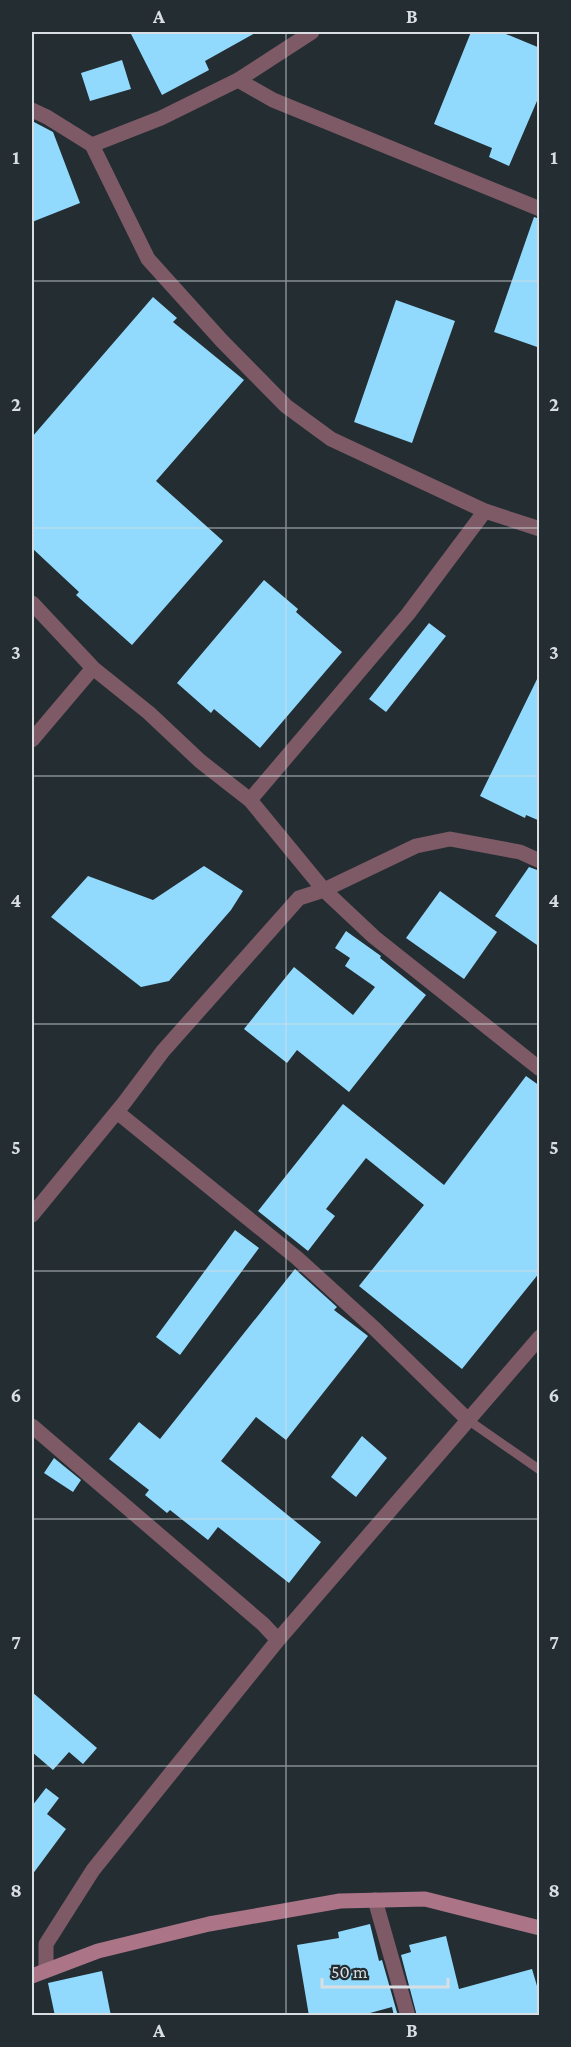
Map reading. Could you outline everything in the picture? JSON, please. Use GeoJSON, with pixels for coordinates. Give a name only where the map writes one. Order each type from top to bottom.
{"type":"FeatureCollection","features":[{"type":"Feature","properties":{"kind":"street"},"geometry":{"type":"LineString","coordinates":[[92,145],[161,118],[238,80],[312,32]]}},
{"type":"Feature","properties":{"kind":"street"},"geometry":{"type":"LineString","coordinates":[[238,80],[273,100],[540,209]]}},
{"type":"Feature","properties":{"kind":"street"},"geometry":{"type":"LineString","coordinates":[[32,110],[92,145],[148,259],[222,341],[286,406],[331,439],[485,511],[540,529]]}},
{"type":"Feature","properties":{"kind":"street"},"geometry":{"type":"LineString","coordinates":[[250,800],[408,614],[485,511]]}},
{"type":"Feature","properties":{"kind":"street"},"geometry":{"type":"LineString","coordinates":[[32,603],[93,668],[149,713],[200,761],[250,800],[324,890],[374,937],[540,1069]]}},
{"type":"Feature","properties":{"kind":"street"},"geometry":{"type":"LineString","coordinates":[[32,740],[93,668]]}},
{"type":"Feature","properties":{"kind":"street"},"geometry":{"type":"LineString","coordinates":[[32,1215],[117,1112],[163,1051],[299,898],[324,890],[416,846],[450,839],[520,852],[540,861]]}},
{"type":"Feature","properties":{"kind":"street"},"geometry":{"type":"LineString","coordinates":[[117,1112],[297,1258],[375,1329],[468,1420]]}},
{"type":"Feature","properties":{"kind":"street"},"geometry":{"type":"LineString","coordinates":[[46,1970],[46,1944],[93,1870],[278,1640],[540,1337]]}},
{"type":"Feature","properties":{"kind":"street"},"geometry":{"type":"LineString","coordinates":[[32,1426],[263,1624],[278,1640]]}},
{"type":"Feature","properties":{"kind":"street"},"geometry":{"type":"LineString","coordinates":[[32,1976],[98,1951],[209,1924],[340,1901],[425,1899],[540,1929]]}},
{"type":"Feature","properties":{"kind":"street"},"geometry":{"type":"LineString","coordinates":[[375,1900],[408,2016]]}},
{"type":"Feature","properties":{"kind":"lane"},"geometry":{"type":"LineString","coordinates":[[468,1420],[540,1470]]}},
{"type":"Feature","properties":{"kind":"building"},"geometry":{"type":"Polygon","coordinates":[[[130,32],[257,32],[205,61],[209,70],[162,95],[130,32]]]}},
{"type":"Feature","properties":{"kind":"building"},"geometry":{"type":"Polygon","coordinates":[[[471,32],[501,32],[540,48],[540,94],[509,166],[489,157],[492,148],[434,124],[471,32]]]}},
{"type":"Feature","properties":{"kind":"building"},"geometry":{"type":"Polygon","coordinates":[[[122,60],[131,89],[90,101],[81,73],[122,60]]]}},
{"type":"Feature","properties":{"kind":"building"},"geometry":{"type":"Polygon","coordinates":[[[32,123],[53,132],[80,203],[32,222],[32,123]]]}},
{"type":"Feature","properties":{"kind":"building"},"geometry":{"type":"Polygon","coordinates":[[[534,217],[540,219],[540,348],[494,332],[534,217]]]}},
{"type":"Feature","properties":{"kind":"building"},"geometry":{"type":"Polygon","coordinates":[[[153,297],[177,318],[173,322],[244,380],[156,481],[223,541],[132,645],[76,595],[79,592],[32,548],[32,437],[153,297]]]}},
{"type":"Feature","properties":{"kind":"building"},"geometry":{"type":"Polygon","coordinates":[[[396,300],[455,321],[412,443],[354,422],[396,300]]]}},
{"type":"Feature","properties":{"kind":"building"},"geometry":{"type":"Polygon","coordinates":[[[264,580],[298,609],[296,612],[342,652],[260,748],[214,709],[211,713],[177,683],[264,580]]]}},
{"type":"Feature","properties":{"kind":"building"},"geometry":{"type":"Polygon","coordinates":[[[429,623],[446,636],[386,712],[369,699],[429,623]]]}},
{"type":"Feature","properties":{"kind":"building"},"geometry":{"type":"Polygon","coordinates":[[[540,673],[540,821],[526,815],[525,818],[480,796],[540,673]]]}},
{"type":"Feature","properties":{"kind":"building"},"geometry":{"type":"Polygon","coordinates":[[[204,866],[243,891],[231,910],[169,981],[141,987],[51,917],[88,876],[153,900],[204,866]]]}},
{"type":"Feature","properties":{"kind":"building"},"geometry":{"type":"Polygon","coordinates":[[[529,867],[540,871],[540,947],[495,916],[529,867]]]}},
{"type":"Feature","properties":{"kind":"building"},"geometry":{"type":"Polygon","coordinates":[[[440,891],[497,932],[464,979],[406,938],[440,891]]]}},
{"type":"Feature","properties":{"kind":"building"},"geometry":{"type":"Polygon","coordinates":[[[346,931],[381,956],[380,958],[426,995],[349,1092],[297,1050],[287,1063],[244,1029],[294,967],[353,1015],[375,987],[345,966],[350,958],[335,948],[346,931]]]}},
{"type":"Feature","properties":{"kind":"building"},"geometry":{"type":"Polygon","coordinates":[[[526,1076],[540,1086],[540,1272],[462,1369],[359,1286],[424,1205],[366,1158],[326,1209],[335,1216],[308,1251],[258,1211],[343,1104],[444,1185],[526,1076]]]}},
{"type":"Feature","properties":{"kind":"building"},"geometry":{"type":"Polygon","coordinates":[[[235,1230],[259,1248],[180,1355],[156,1337],[235,1230]]]}},
{"type":"Feature","properties":{"kind":"building"},"geometry":{"type":"Polygon","coordinates":[[[295,1269],[337,1307],[334,1310],[368,1336],[286,1440],[256,1417],[221,1461],[321,1542],[289,1583],[218,1527],[208,1540],[170,1510],[167,1513],[145,1495],[149,1490],[109,1459],[139,1422],[160,1439],[295,1269]]]}},
{"type":"Feature","properties":{"kind":"building"},"geometry":{"type":"Polygon","coordinates":[[[362,1436],[387,1458],[356,1497],[331,1477],[362,1436]]]}},
{"type":"Feature","properties":{"kind":"building"},"geometry":{"type":"Polygon","coordinates":[[[54,1458],[81,1480],[73,1492],[44,1473],[54,1458]]]}},
{"type":"Feature","properties":{"kind":"building"},"geometry":{"type":"Polygon","coordinates":[[[32,1692],[97,1748],[83,1764],[69,1752],[53,1770],[32,1752],[32,1692]]]}},
{"type":"Feature","properties":{"kind":"building"},"geometry":{"type":"Polygon","coordinates":[[[46,1788],[59,1798],[47,1814],[66,1829],[32,1875],[32,1806],[46,1788]]]}},
{"type":"Feature","properties":{"kind":"building"},"geometry":{"type":"Polygon","coordinates":[[[370,1924],[379,1961],[382,1960],[398,2016],[394,2016],[392,2007],[359,2016],[309,2016],[297,1945],[339,1938],[338,1932],[370,1924]]]}},
{"type":"Feature","properties":{"kind":"building"},"geometry":{"type":"Polygon","coordinates":[[[446,1936],[459,1989],[532,1969],[540,1996],[540,2013],[530,2016],[417,2016],[401,1955],[411,1952],[409,1945],[446,1936]]]}},
{"type":"Feature","properties":{"kind":"building"},"geometry":{"type":"Polygon","coordinates":[[[102,1971],[111,2016],[55,2016],[48,1983],[102,1971]]]}}]}
